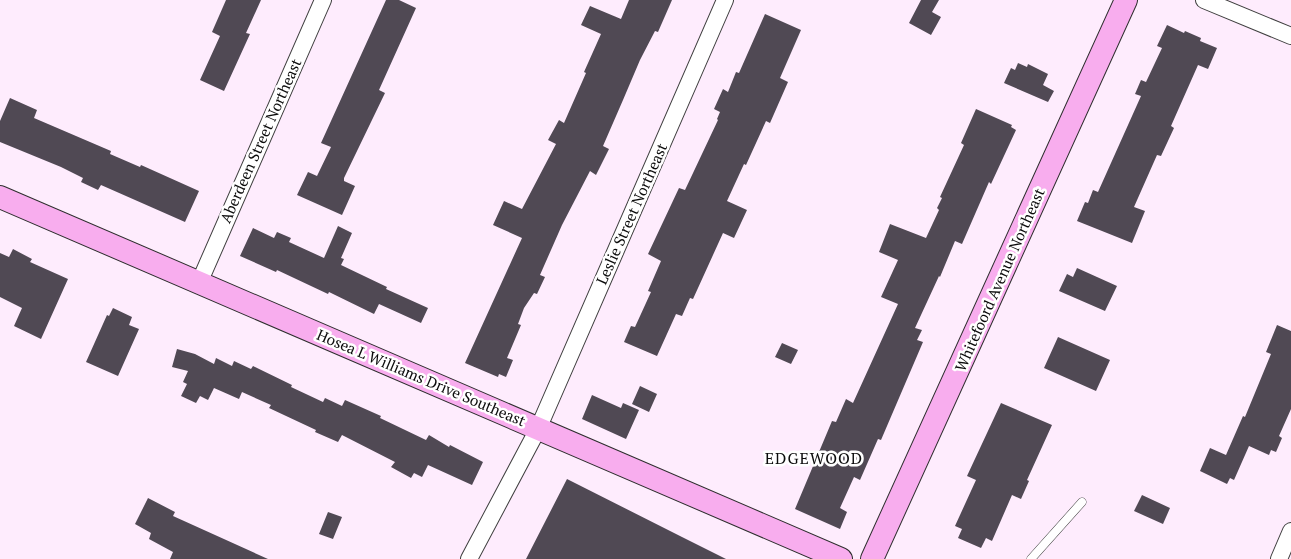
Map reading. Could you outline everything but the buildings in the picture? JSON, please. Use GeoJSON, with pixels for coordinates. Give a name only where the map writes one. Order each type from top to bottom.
{"type":"FeatureCollection","features":[{"type":"Feature","properties":{"kind":"street","name":"Aberdeen Street Northeast"},"geometry":{"type":"LineString","coordinates":[[199,283],[323,0]]}},
{"type":"Feature","properties":{"kind":"street","name":"Leslie Street Northeast"},"geometry":{"type":"LineString","coordinates":[[469,559],[538,429],[725,0]]}},
{"type":"Feature","properties":{"kind":"street","name":"Whitefoord Avenue Northeast"},"geometry":{"type":"LineString","coordinates":[[872,559],[1126,0]]}},
{"type":"Feature","properties":{"kind":"street"},"geometry":{"type":"LineString","coordinates":[[1204,0],[1291,36]]}},
{"type":"Feature","properties":{"kind":"street","name":"Hosea L Williams Drive Southeast"},"geometry":{"type":"LineString","coordinates":[[0,197],[842,559]]}},
{"type":"Feature","properties":{"kind":"street"},"geometry":{"type":"LineString","coordinates":[[1279,559],[1291,531]]}},
{"type":"Feature","properties":{"kind":"lane"},"geometry":{"type":"LineString","coordinates":[[1031,559],[1082,502]]}},
{"type":"Feature","properties":{"kind":"district","name":"EDGEWOOD"},"geometry":{"type":"Point","coordinates":[814,458]}}]}
